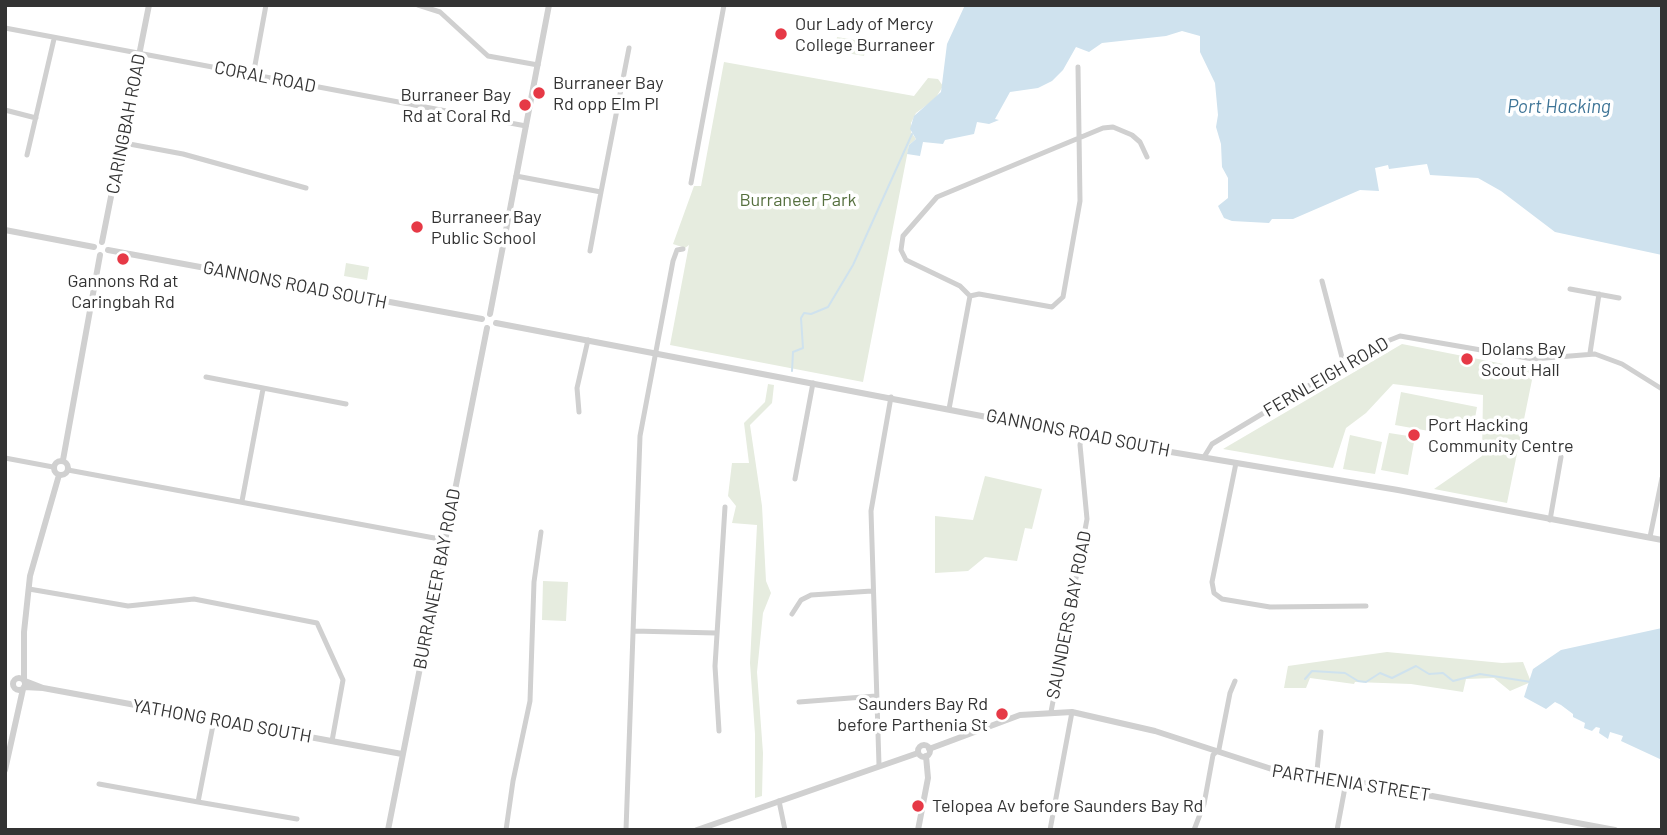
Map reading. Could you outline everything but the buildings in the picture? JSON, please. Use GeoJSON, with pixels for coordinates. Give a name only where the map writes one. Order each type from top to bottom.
{"type":"FeatureCollection","features":[{"type":"Feature","properties":{"kind":"street","name":"CARINGBAH ROAD"},"geometry":{"type":"LineString","coordinates":[[103,242],[149,5]]}},
{"type":"Feature","properties":{"kind":"street"},"geometry":{"type":"LineString","coordinates":[[253,76],[266,5]]}},
{"type":"Feature","properties":{"kind":"street"},"geometry":{"type":"LineString","coordinates":[[418,5],[440,12],[488,56],[538,65]]}},
{"type":"Feature","properties":{"kind":"street"},"geometry":{"type":"LineString","coordinates":[[490,314],[482,319],[487,328],[496,323],[490,314],[549,5]]}},
{"type":"Feature","properties":{"kind":"street"},"geometry":{"type":"LineString","coordinates":[[691,183],[724,5]]}},
{"type":"Feature","properties":{"kind":"street","name":"CORAL ROAD"},"geometry":{"type":"LineString","coordinates":[[5,28],[526,126]]}},
{"type":"Feature","properties":{"kind":"street"},"geometry":{"type":"LineString","coordinates":[[27,155],[54,39]]}},
{"type":"Feature","properties":{"kind":"street"},"geometry":{"type":"LineString","coordinates":[[590,251],[629,48]]}},
{"type":"Feature","properties":{"kind":"street"},"geometry":{"type":"LineString","coordinates":[[970,296],[979,294],[1052,307],[1059,304],[1063,297],[1079,212],[1078,67]]}},
{"type":"Feature","properties":{"kind":"street"},"geometry":{"type":"LineString","coordinates":[[5,110],[36,118]]}},
{"type":"Feature","properties":{"kind":"street"},"geometry":{"type":"LineString","coordinates":[[970,296],[960,286],[906,260],[901,250],[903,236],[940,195],[1103,128],[1124,130],[1140,142],[1147,157]]}},
{"type":"Feature","properties":{"kind":"street"},"geometry":{"type":"LineString","coordinates":[[124,143],[183,154],[306,188]]}},
{"type":"Feature","properties":{"kind":"street"},"geometry":{"type":"LineString","coordinates":[[516,176],[601,192]]}},
{"type":"Feature","properties":{"kind":"street"},"geometry":{"type":"LineString","coordinates":[[5,230],[94,247],[103,242],[108,250],[100,255]]}},
{"type":"Feature","properties":{"kind":"street"},"geometry":{"type":"LineString","coordinates":[[68,470],[63,460],[100,255],[94,247]]}},
{"type":"Feature","properties":{"kind":"street"},"geometry":{"type":"LineString","coordinates":[[626,830],[638,460],[678,249]]}},
{"type":"Feature","properties":{"kind":"street","name":"GANNONS ROAD SOUTH"},"geometry":{"type":"LineString","coordinates":[[108,250],[482,319]]}},
{"type":"Feature","properties":{"kind":"street"},"geometry":{"type":"LineString","coordinates":[[1322,281],[1345,365]]}},
{"type":"Feature","properties":{"kind":"street"},"geometry":{"type":"LineString","coordinates":[[1570,289],[1619,298]]}},
{"type":"Feature","properties":{"kind":"street"},"geometry":{"type":"LineString","coordinates":[[1590,354],[1599,294]]}},
{"type":"Feature","properties":{"kind":"street"},"geometry":{"type":"LineString","coordinates":[[949,409],[970,296]]}},
{"type":"Feature","properties":{"kind":"street","name":"GANNONS ROAD SOUTH"},"geometry":{"type":"LineString","coordinates":[[496,323],[1236,463],[1662,540]]}},
{"type":"Feature","properties":{"kind":"street","name":"BURRANEER BAY ROAD"},"geometry":{"type":"LineString","coordinates":[[388,830],[487,328]]}},
{"type":"Feature","properties":{"kind":"street","name":"FERNLEIGH ROAD"},"geometry":{"type":"LineString","coordinates":[[1204,457],[1212,444],[1400,335],[1533,359],[1590,354],[1622,364],[1662,390]]}},
{"type":"Feature","properties":{"kind":"street"},"geometry":{"type":"LineString","coordinates":[[579,412],[577,388],[588,340]]}},
{"type":"Feature","properties":{"kind":"street"},"geometry":{"type":"LineString","coordinates":[[206,377],[346,404]]}},
{"type":"Feature","properties":{"kind":"street"},"geometry":{"type":"LineString","coordinates":[[794,479],[813,383]]}},
{"type":"Feature","properties":{"kind":"street"},"geometry":{"type":"LineString","coordinates":[[242,501],[263,389]]}},
{"type":"Feature","properties":{"kind":"street"},"geometry":{"type":"LineString","coordinates":[[697,830],[879,765],[872,590],[872,494],[891,397]]}},
{"type":"Feature","properties":{"kind":"street","name":"SAUNDERS BAY ROAD"},"geometry":{"type":"LineString","coordinates":[[879,765],[918,753],[923,745],[928,752],[1000,721],[1051,712],[1087,519],[1080,445],[1082,434]]}},
{"type":"Feature","properties":{"kind":"street"},"geometry":{"type":"LineString","coordinates":[[1550,520],[1561,457]]}},
{"type":"Feature","properties":{"kind":"street"},"geometry":{"type":"LineString","coordinates":[[5,458],[53,467],[59,475]]}},
{"type":"Feature","properties":{"kind":"street"},"geometry":{"type":"LineString","coordinates":[[53,467],[57,461],[63,460]]}},
{"type":"Feature","properties":{"kind":"street"},"geometry":{"type":"LineString","coordinates":[[1236,463],[1212,582],[1214,593],[1222,599],[1270,607],[1366,606]]}},
{"type":"Feature","properties":{"kind":"street"},"geometry":{"type":"LineString","coordinates":[[5,770],[20,684],[29,589],[36,549],[59,475],[68,470],[446,540]]}},
{"type":"Feature","properties":{"kind":"street"},"geometry":{"type":"LineString","coordinates":[[1650,537],[1662,478]]}},
{"type":"Feature","properties":{"kind":"street"},"geometry":{"type":"LineString","coordinates":[[719,731],[716,633],[725,507]]}},
{"type":"Feature","properties":{"kind":"street"},"geometry":{"type":"LineString","coordinates":[[506,830],[530,701],[534,582],[541,533]]}},
{"type":"Feature","properties":{"kind":"street"},"geometry":{"type":"LineString","coordinates":[[29,589],[128,606],[194,599],[317,623],[343,680],[332,741]]}},
{"type":"Feature","properties":{"kind":"street"},"geometry":{"type":"LineString","coordinates":[[792,614],[801,600],[811,595],[872,590]]}},
{"type":"Feature","properties":{"kind":"street"},"geometry":{"type":"LineString","coordinates":[[633,631],[716,633]]}},
{"type":"Feature","properties":{"kind":"street","name":"YATHONG ROAD SOUTH"},"geometry":{"type":"LineString","coordinates":[[5,681],[402,754]]}},
{"type":"Feature","properties":{"kind":"street"},"geometry":{"type":"LineString","coordinates":[[1194,830],[1204,804],[1236,681]]}},
{"type":"Feature","properties":{"kind":"street"},"geometry":{"type":"LineString","coordinates":[[799,702],[876,696]]}},
{"type":"Feature","properties":{"kind":"street","name":"PARTHENIA STREET"},"geometry":{"type":"LineString","coordinates":[[1051,712],[1072,712],[1155,731],[1266,769],[1317,780],[1346,782],[1615,830]]}},
{"type":"Feature","properties":{"kind":"street"},"geometry":{"type":"LineString","coordinates":[[1050,830],[1072,712]]}},
{"type":"Feature","properties":{"kind":"street"},"geometry":{"type":"LineString","coordinates":[[198,802],[214,720]]}},
{"type":"Feature","properties":{"kind":"street"},"geometry":{"type":"LineString","coordinates":[[1317,780],[1321,732]]}},
{"type":"Feature","properties":{"kind":"street"},"geometry":{"type":"LineString","coordinates":[[918,830],[928,778],[928,752]]}},
{"type":"Feature","properties":{"kind":"street"},"geometry":{"type":"LineString","coordinates":[[1337,830],[1346,782]]}},
{"type":"Feature","properties":{"kind":"street"},"geometry":{"type":"LineString","coordinates":[[99,784],[297,819]]}},
{"type":"Feature","properties":{"kind":"street"},"geometry":{"type":"LineString","coordinates":[[779,801],[785,830]]}},
{"type":"Feature","properties":{"kind":"green space"},"geometry":{"type":"Polygon","coordinates":[[[837,37],[867,42],[864,56],[835,51],[837,37]]]}},
{"type":"Feature","properties":{"kind":"green space","name":"Burraneer Park"},"geometry":{"type":"Polygon","coordinates":[[[724,62],[914,96],[928,78],[938,79],[943,86],[935,99],[916,113],[911,123],[911,132],[916,139],[909,145],[863,382],[670,345],[689,245],[685,248],[673,244],[694,186],[701,186],[724,62]]]}},
{"type":"Feature","properties":{"kind":"green space"},"geometry":{"type":"Polygon","coordinates":[[[346,263],[369,267],[367,280],[344,276],[346,263]]]}},
{"type":"Feature","properties":{"kind":"green space"},"geometry":{"type":"Polygon","coordinates":[[[1402,344],[1534,370],[1507,503],[1434,489],[1482,456],[1483,395],[1393,384],[1366,413],[1346,428],[1333,468],[1223,449],[1402,344]]]}},
{"type":"Feature","properties":{"kind":"green space"},"geometry":{"type":"Polygon","coordinates":[[[768,384],[774,385],[772,403],[750,425],[762,506],[766,581],[771,593],[763,613],[757,672],[763,753],[762,796],[755,798],[755,734],[750,663],[757,525],[732,523],[736,506],[728,496],[732,463],[749,463],[744,423],[765,402],[768,384]]]}},
{"type":"Feature","properties":{"kind":"green space"},"geometry":{"type":"Polygon","coordinates":[[[1401,392],[1477,407],[1474,424],[1440,418],[1439,423],[1431,421],[1429,431],[1395,425],[1401,392]]]}},
{"type":"Feature","properties":{"kind":"green space"},"geometry":{"type":"Polygon","coordinates":[[[1389,433],[1415,437],[1408,475],[1381,470],[1389,433]]]}},
{"type":"Feature","properties":{"kind":"green space"},"geometry":{"type":"Polygon","coordinates":[[[1350,435],[1382,442],[1375,474],[1343,469],[1350,435]]]}},
{"type":"Feature","properties":{"kind":"green space"},"geometry":{"type":"Polygon","coordinates":[[[985,476],[1042,489],[1032,529],[1025,528],[1017,561],[985,557],[968,571],[935,573],[935,516],[973,520],[985,476]]]}},
{"type":"Feature","properties":{"kind":"green space"},"geometry":{"type":"Polygon","coordinates":[[[543,581],[568,582],[566,621],[542,620],[543,581]]]}},
{"type":"Feature","properties":{"kind":"green space"},"geometry":{"type":"Polygon","coordinates":[[[1387,652],[1502,663],[1523,662],[1531,682],[1510,691],[1494,678],[1466,679],[1463,692],[1411,684],[1354,684],[1310,678],[1306,688],[1284,688],[1288,666],[1387,652]]]}},
{"type":"Feature","properties":{"kind":"water","name":"Port Hacking"},"geometry":{"type":"Polygon","coordinates":[[[965,5],[1662,5],[1662,255],[1555,232],[1501,191],[1478,178],[1430,175],[1427,164],[1375,168],[1379,191],[1360,190],[1293,219],[1272,219],[1269,223],[1224,218],[1218,206],[1228,198],[1228,178],[1222,167],[1221,144],[1216,127],[1218,115],[1215,83],[1200,52],[1200,36],[1182,31],[1166,36],[1102,43],[1089,52],[1076,47],[1063,70],[1052,81],[1038,88],[1010,92],[995,119],[999,120],[989,124],[977,122],[974,134],[945,140],[943,144],[923,142],[920,156],[907,154],[909,145],[916,139],[910,129],[914,116],[941,92],[947,44],[965,5]]]}},
{"type":"Feature","properties":{"kind":"water"},"geometry":{"type":"Polygon","coordinates":[[[1662,628],[1662,760],[1621,741],[1623,736],[1610,732],[1608,739],[1599,733],[1600,728],[1596,727],[1592,731],[1584,728],[1585,723],[1555,702],[1546,709],[1524,697],[1533,669],[1561,650],[1662,628]]]}},
{"type":"Feature","properties":{"kind":"waterway"},"geometry":{"type":"LineString","coordinates":[[792,371],[793,352],[803,348],[801,318],[804,313],[811,314],[828,307],[853,265],[912,134]]}},
{"type":"Feature","properties":{"kind":"waterway"},"geometry":{"type":"LineString","coordinates":[[1305,679],[1312,671],[1345,673],[1358,681],[1366,682],[1380,673],[1392,678],[1416,666],[1429,674],[1443,673],[1453,681],[1480,674],[1531,682]]}},
{"type":"Feature","properties":{"kind":"place","name":"Our Lady of Mercy College Burraneer"},"geometry":{"type":"Point","coordinates":[781,34]}},
{"type":"Feature","properties":{"kind":"place","name":"Burraneer Bay Rd opp Elm Pl"},"geometry":{"type":"Point","coordinates":[539,93]}},
{"type":"Feature","properties":{"kind":"place","name":"Burraneer Bay Rd at Coral Rd"},"geometry":{"type":"Point","coordinates":[525,105]}},
{"type":"Feature","properties":{"kind":"place","name":"Burraneer Bay Public School"},"geometry":{"type":"Point","coordinates":[417,227]}},
{"type":"Feature","properties":{"kind":"place","name":"Gannons Rd at Caringbah Rd"},"geometry":{"type":"Point","coordinates":[123,259]}},
{"type":"Feature","properties":{"kind":"place","name":"Dolans Bay Scout Hall"},"geometry":{"type":"Point","coordinates":[1467,359]}},
{"type":"Feature","properties":{"kind":"place","name":"Port Hacking Community Centre"},"geometry":{"type":"Point","coordinates":[1414,435]}},
{"type":"Feature","properties":{"kind":"place","name":"Saunders Bay Rd before Parthenia St"},"geometry":{"type":"Point","coordinates":[1002,714]}},
{"type":"Feature","properties":{"kind":"place","name":"Telopea Av before Saunders Bay Rd"},"geometry":{"type":"Point","coordinates":[918,806]}}]}
